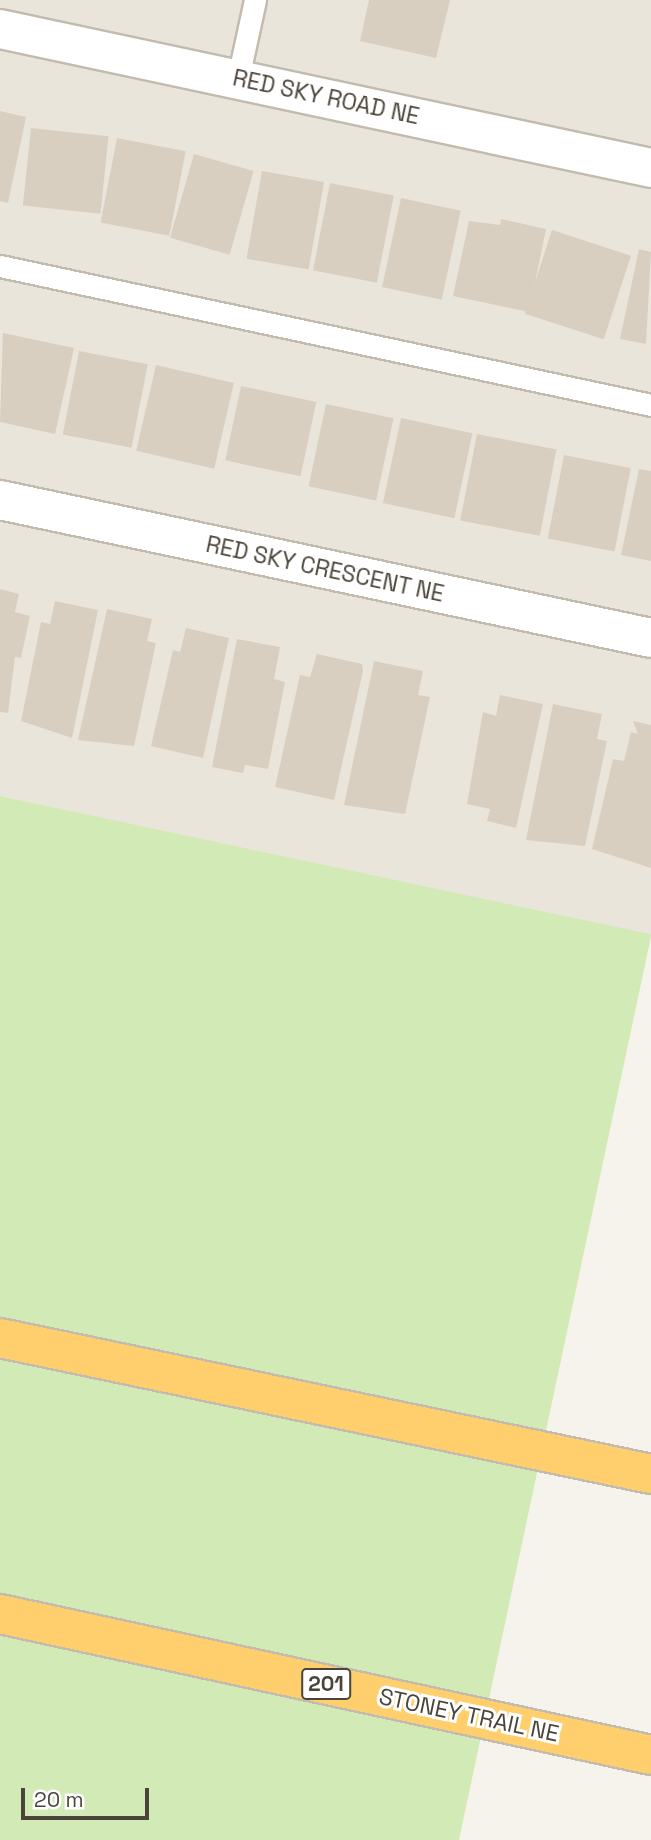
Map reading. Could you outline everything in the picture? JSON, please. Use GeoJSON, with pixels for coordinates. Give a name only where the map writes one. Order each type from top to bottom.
{"type":"FeatureCollection","features":[{"type":"Feature","properties":{"kind":"highway"},"geometry":{"type":"LineString","coordinates":[[0,1338],[651,1474]]}},
{"type":"Feature","properties":{"kind":"highway","name":"STONEY TRAIL NE"},"geometry":{"type":"LineString","coordinates":[[0,1614],[651,1755]]}},
{"type":"Feature","properties":{"kind":"street","name":"RED SKY ROAD NE"},"geometry":{"type":"LineString","coordinates":[[0,29],[651,168]]}},
{"type":"Feature","properties":{"kind":"street","name":"RED SKY CRESCENT NE"},"geometry":{"type":"LineString","coordinates":[[0,500],[651,638]]}},
{"type":"Feature","properties":{"kind":"lane"},"geometry":{"type":"LineString","coordinates":[[238,78],[255,0]]}},
{"type":"Feature","properties":{"kind":"lane"},"geometry":{"type":"LineString","coordinates":[[0,266],[651,405]]}},
{"type":"Feature","properties":{"kind":"shaded area"},"geometry":{"type":"Polygon","coordinates":[[[0,0],[651,0],[651,937],[0,796],[0,0]]]}},
{"type":"Feature","properties":{"kind":"green space"},"geometry":{"type":"Polygon","coordinates":[[[0,796],[651,934],[459,1840],[0,1840],[0,796]]]}},
{"type":"Feature","properties":{"kind":"building"},"geometry":{"type":"Polygon","coordinates":[[[369,0],[450,0],[436,58],[360,41],[369,0]]]}},
{"type":"Feature","properties":{"kind":"building"},"geometry":{"type":"Polygon","coordinates":[[[0,111],[26,117],[8,203],[0,201],[0,111]]]}},
{"type":"Feature","properties":{"kind":"building"},"geometry":{"type":"Polygon","coordinates":[[[31,128],[109,136],[100,214],[23,206],[31,128]]]}},
{"type":"Feature","properties":{"kind":"building"},"geometry":{"type":"Polygon","coordinates":[[[117,138],[186,151],[169,236],[101,222],[117,138]]]}},
{"type":"Feature","properties":{"kind":"building"},"geometry":{"type":"Polygon","coordinates":[[[194,154],[254,171],[230,255],[170,238],[194,154]]]}},
{"type":"Feature","properties":{"kind":"building"},"geometry":{"type":"Polygon","coordinates":[[[262,171],[324,182],[309,270],[247,259],[262,171]]]}},
{"type":"Feature","properties":{"kind":"building"},"geometry":{"type":"Polygon","coordinates":[[[330,183],[394,195],[377,283],[313,270],[330,183]]]}},
{"type":"Feature","properties":{"kind":"building"},"geometry":{"type":"Polygon","coordinates":[[[401,198],[461,211],[442,300],[382,287],[401,198]]]}},
{"type":"Feature","properties":{"kind":"building"},"geometry":{"type":"Polygon","coordinates":[[[501,219],[546,229],[529,312],[453,296],[469,221],[500,225],[501,219]]]}},
{"type":"Feature","properties":{"kind":"building"},"geometry":{"type":"Polygon","coordinates":[[[552,230],[631,256],[604,339],[525,314],[552,230]]]}},
{"type":"Feature","properties":{"kind":"building"},"geometry":{"type":"Polygon","coordinates":[[[639,249],[651,252],[646,344],[620,339],[639,249]]]}},
{"type":"Feature","properties":{"kind":"building"},"geometry":{"type":"Polygon","coordinates":[[[3,333],[74,348],[55,434],[0,422],[3,333]]]}},
{"type":"Feature","properties":{"kind":"building"},"geometry":{"type":"Polygon","coordinates":[[[79,351],[148,364],[131,448],[63,434],[79,351]]]}},
{"type":"Feature","properties":{"kind":"building"},"geometry":{"type":"Polygon","coordinates":[[[156,365],[234,383],[214,469],[136,451],[156,365]]]}},
{"type":"Feature","properties":{"kind":"building"},"geometry":{"type":"Polygon","coordinates":[[[241,386],[316,402],[301,476],[225,460],[241,386]]]}},
{"type":"Feature","properties":{"kind":"building"},"geometry":{"type":"Polygon","coordinates":[[[326,404],[393,418],[376,501],[309,486],[326,404]]]}},
{"type":"Feature","properties":{"kind":"building"},"geometry":{"type":"Polygon","coordinates":[[[401,418],[472,433],[454,518],[383,503],[401,418]]]}},
{"type":"Feature","properties":{"kind":"building"},"geometry":{"type":"Polygon","coordinates":[[[477,434],[557,449],[540,536],[460,520],[477,434]]]}},
{"type":"Feature","properties":{"kind":"building"},"geometry":{"type":"Polygon","coordinates":[[[564,455],[631,468],[615,551],[548,538],[564,455]]]}},
{"type":"Feature","properties":{"kind":"building"},"geometry":{"type":"Polygon","coordinates":[[[639,469],[651,471],[651,561],[621,555],[639,469]]]}},
{"type":"Feature","properties":{"kind":"building"},"geometry":{"type":"Polygon","coordinates":[[[0,589],[19,594],[15,612],[30,616],[21,658],[15,657],[8,713],[0,712],[0,589]]]}},
{"type":"Feature","properties":{"kind":"building"},"geometry":{"type":"Polygon","coordinates":[[[55,601],[98,610],[72,738],[21,721],[41,622],[50,624],[55,601]]]}},
{"type":"Feature","properties":{"kind":"building"},"geometry":{"type":"Polygon","coordinates":[[[107,609],[152,619],[147,641],[156,643],[134,746],[78,740],[107,609]]]}},
{"type":"Feature","properties":{"kind":"building"},"geometry":{"type":"Polygon","coordinates":[[[186,628],[229,638],[203,758],[151,746],[173,650],[180,652],[186,628]]]}},
{"type":"Feature","properties":{"kind":"building"},"geometry":{"type":"Polygon","coordinates":[[[237,639],[280,647],[274,679],[285,682],[268,769],[245,765],[243,773],[212,767],[237,639]]]}},
{"type":"Feature","properties":{"kind":"building"},"geometry":{"type":"Polygon","coordinates":[[[317,654],[362,664],[363,671],[334,800],[275,787],[300,675],[310,677],[317,654]]]}},
{"type":"Feature","properties":{"kind":"building"},"geometry":{"type":"Polygon","coordinates":[[[374,661],[423,671],[418,695],[430,697],[405,814],[344,805],[374,661]]]}},
{"type":"Feature","properties":{"kind":"building"},"geometry":{"type":"Polygon","coordinates":[[[500,695],[543,704],[516,828],[487,821],[490,809],[467,804],[483,712],[496,716],[500,695]]]}},
{"type":"Feature","properties":{"kind":"building"},"geometry":{"type":"Polygon","coordinates":[[[553,704],[602,714],[597,739],[607,741],[585,846],[526,840],[553,704]]]}},
{"type":"Feature","properties":{"kind":"building"},"geometry":{"type":"Polygon","coordinates":[[[633,721],[651,725],[651,868],[592,849],[613,759],[624,761],[631,732],[638,734],[633,721]]]}}]}
